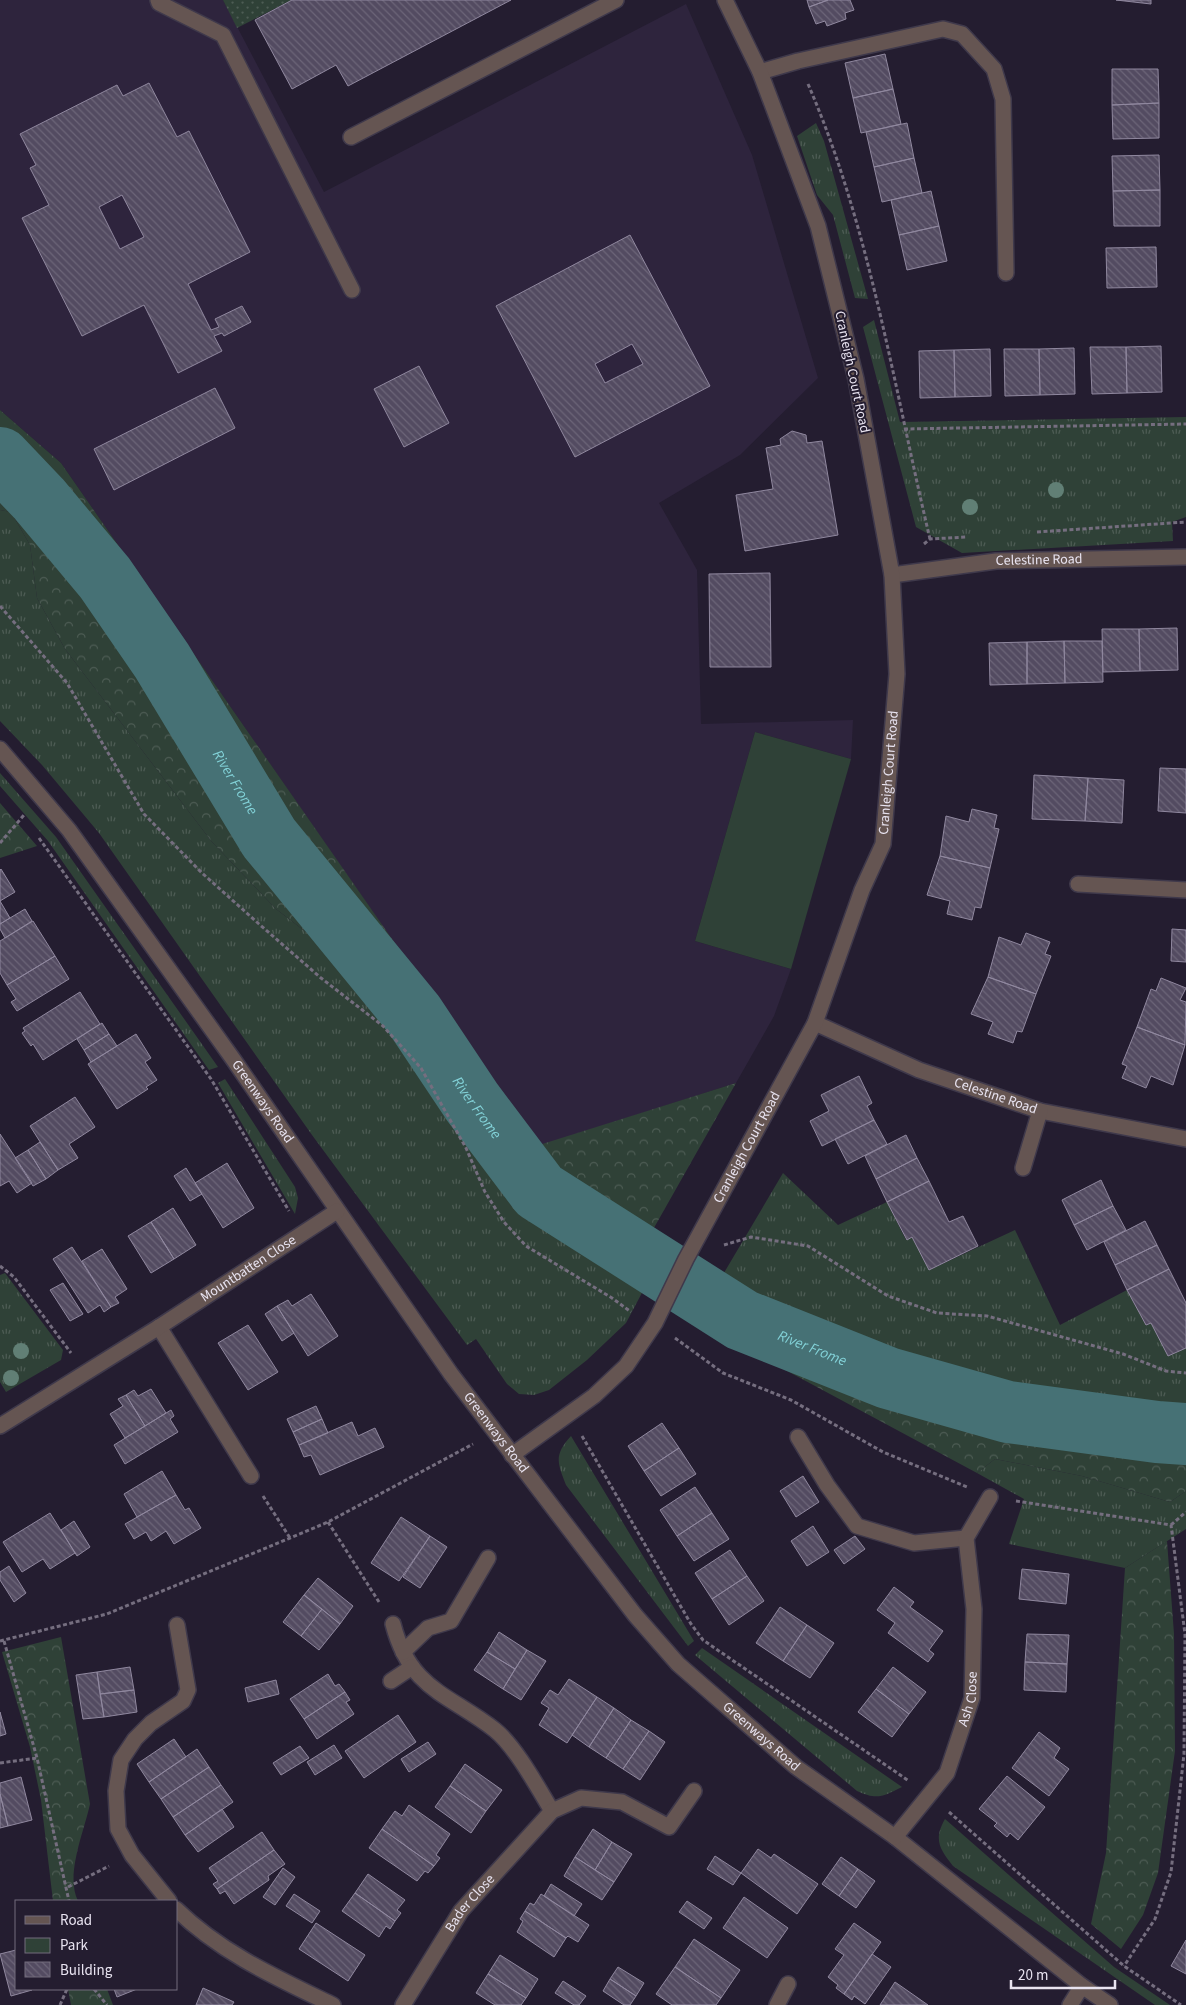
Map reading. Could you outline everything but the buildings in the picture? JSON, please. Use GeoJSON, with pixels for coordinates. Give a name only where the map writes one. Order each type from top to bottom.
{"type":"FeatureCollection","features":[{"type":"Feature","properties":{"kind":"street"},"geometry":{"type":"LineString","coordinates":[[158,0],[159,3],[224,35],[352,290]]}},
{"type":"Feature","properties":{"kind":"street"},"geometry":{"type":"LineString","coordinates":[[351,136],[616,0]]}},
{"type":"Feature","properties":{"kind":"street","name":"Cranleigh Court Road"},"geometry":{"type":"LineString","coordinates":[[512,1455],[570,1415],[626,1366],[656,1321],[686,1259],[815,1023],[862,890],[882,844],[897,674],[892,575],[856,379],[818,226],[760,72],[725,0]]}},
{"type":"Feature","properties":{"kind":"street"},"geometry":{"type":"LineString","coordinates":[[760,72],[943,28],[962,34],[994,69],[1003,99],[1006,273]]}},
{"type":"Feature","properties":{"kind":"street","name":"Celestine Road"},"geometry":{"type":"LineString","coordinates":[[892,575],[996,562],[1186,557]]}},
{"type":"Feature","properties":{"kind":"street","name":"Greenways Road"},"geometry":{"type":"LineString","coordinates":[[0,749],[69,830],[233,1059],[451,1374],[635,1615],[678,1664],[796,1767],[894,1838],[1082,1986],[1110,2005]]}},
{"type":"Feature","properties":{"kind":"street"},"geometry":{"type":"LineString","coordinates":[[1078,884],[1186,890]]}},
{"type":"Feature","properties":{"kind":"street","name":"Celestine Road"},"geometry":{"type":"LineString","coordinates":[[815,1023],[919,1070],[1040,1111],[1186,1139]]}},
{"type":"Feature","properties":{"kind":"street"},"geometry":{"type":"LineString","coordinates":[[1023,1168],[1040,1111]]}},
{"type":"Feature","properties":{"kind":"street","name":"Mountbatten Close"},"geometry":{"type":"LineString","coordinates":[[0,1426],[160,1328],[337,1211]]}},
{"type":"Feature","properties":{"kind":"street"},"geometry":{"type":"LineString","coordinates":[[160,1328],[251,1476]]}},
{"type":"Feature","properties":{"kind":"street"},"geometry":{"type":"LineString","coordinates":[[798,1437],[827,1485],[857,1526],[914,1543],[966,1538],[990,1497]]}},
{"type":"Feature","properties":{"kind":"street","name":"Ash Close"},"geometry":{"type":"LineString","coordinates":[[894,1838],[947,1773],[972,1698],[974,1609],[966,1538]]}},
{"type":"Feature","properties":{"kind":"street"},"geometry":{"type":"LineString","coordinates":[[403,1652],[428,1628],[451,1621],[488,1558]]}},
{"type":"Feature","properties":{"kind":"street"},"geometry":{"type":"LineString","coordinates":[[393,1624],[403,1652],[412,1667],[443,1697],[496,1731],[516,1756],[552,1811]]}},
{"type":"Feature","properties":{"kind":"street"},"geometry":{"type":"LineString","coordinates":[[168,1900],[132,1855],[118,1829],[116,1791],[121,1760],[151,1723],[183,1701],[188,1690],[177,1625]]}},
{"type":"Feature","properties":{"kind":"street"},"geometry":{"type":"LineString","coordinates":[[391,1681],[412,1667]]}},
{"type":"Feature","properties":{"kind":"street","name":"Bader Close"},"geometry":{"type":"LineString","coordinates":[[403,2005],[461,1911],[552,1811],[582,1798],[622,1802],[669,1827],[694,1791]]}},
{"type":"Feature","properties":{"kind":"street"},"geometry":{"type":"LineString","coordinates":[[178,1911],[217,1945],[333,2005]]}},
{"type":"Feature","properties":{"kind":"street"},"geometry":{"type":"LineString","coordinates":[[778,2005],[788,1984]]}},
{"type":"Feature","properties":{"kind":"street"},"geometry":{"type":"LineString","coordinates":[[1070,2005],[1082,1986]]}},
{"type":"Feature","properties":{"kind":"path"},"geometry":{"type":"LineString","coordinates":[[798,62],[831,138],[879,308],[930,539]]}},
{"type":"Feature","properties":{"kind":"path"},"geometry":{"type":"LineString","coordinates":[[904,428],[1186,424]]}},
{"type":"Feature","properties":{"kind":"path"},"geometry":{"type":"LineString","coordinates":[[0,606],[67,683],[144,814],[202,873],[259,924],[321,978],[383,1026],[421,1068],[466,1148],[485,1192],[504,1222],[526,1246],[612,1298],[656,1321],[723,1373],[791,1400],[883,1452],[990,1497],[1171,1525],[1186,1512]]}},
{"type":"Feature","properties":{"kind":"path"},"geometry":{"type":"LineString","coordinates":[[19,809],[30,822]]}},
{"type":"Feature","properties":{"kind":"path"},"geometry":{"type":"LineString","coordinates":[[0,843],[25,814]]}},
{"type":"Feature","properties":{"kind":"path"},"geometry":{"type":"LineString","coordinates":[[38,837],[211,1079],[303,1234]]}},
{"type":"Feature","properties":{"kind":"path"},"geometry":{"type":"LineString","coordinates":[[700,1234],[724,1245],[751,1237],[808,1246],[888,1296],[937,1313],[987,1316],[1114,1351],[1166,1371],[1186,1373]]}},
{"type":"Feature","properties":{"kind":"path"},"geometry":{"type":"LineString","coordinates":[[0,1266],[14,1277],[86,1374]]}},
{"type":"Feature","properties":{"kind":"path"},"geometry":{"type":"LineString","coordinates":[[570,1415],[691,1624],[703,1640],[929,1795],[1124,1966],[1181,2005]]}},
{"type":"Feature","properties":{"kind":"path"},"geometry":{"type":"LineString","coordinates":[[69,1900],[68,1887],[37,1758],[2,1641],[107,1614],[328,1522],[495,1432]]}},
{"type":"Feature","properties":{"kind":"path"},"geometry":{"type":"LineString","coordinates":[[251,1476],[290,1538]]}},
{"type":"Feature","properties":{"kind":"path"},"geometry":{"type":"LineString","coordinates":[[328,1522],[393,1624]]}},
{"type":"Feature","properties":{"kind":"path"},"geometry":{"type":"LineString","coordinates":[[1124,1966],[1156,1919],[1171,1872],[1184,1754],[1185,1634],[1171,1525]]}},
{"type":"Feature","properties":{"kind":"path"},"geometry":{"type":"LineString","coordinates":[[0,1764],[37,1758]]}},
{"type":"Feature","properties":{"kind":"path"},"geometry":{"type":"LineString","coordinates":[[68,1887],[132,1855]]}},
{"type":"Feature","properties":{"kind":"path"},"geometry":{"type":"LineString","coordinates":[[60,2005],[67,1990]]}},
{"type":"Feature","properties":{"kind":"path"},"geometry":{"type":"LineString","coordinates":[[95,1990],[107,2005]]}},
{"type":"Feature","properties":{"kind":"shaded area"},"geometry":{"type":"Polygon","coordinates":[[[0,0],[223,0],[324,192],[686,4],[752,155],[818,378],[740,455],[659,503],[697,570],[701,724],[853,720],[851,759],[755,732],[695,941],[791,969],[774,1016],[736,1083],[536,1147],[61,463],[0,410],[0,0]]]}},
{"type":"Feature","properties":{"kind":"green space"},"geometry":{"type":"Polygon","coordinates":[[[223,0],[292,0],[237,28],[223,0]]]}},
{"type":"Feature","properties":{"kind":"green space"},"geometry":{"type":"Polygon","coordinates":[[[816,123],[824,141],[868,299],[855,298],[833,215],[817,195],[797,136],[816,123]]]}},
{"type":"Feature","properties":{"kind":"green space"},"geometry":{"type":"Polygon","coordinates":[[[874,320],[900,422],[1186,417],[1186,517],[1172,522],[1173,541],[962,553],[916,527],[863,327],[874,320]]]}},
{"type":"Feature","properties":{"kind":"green space"},"geometry":{"type":"Polygon","coordinates":[[[0,410],[61,463],[536,1146],[736,1083],[625,1279],[534,1203],[472,1131],[375,985],[276,909],[212,842],[65,649],[37,598],[30,545],[11,512],[0,510],[0,410]]]}},
{"type":"Feature","properties":{"kind":"green space"},"geometry":{"type":"Polygon","coordinates":[[[0,510],[11,512],[30,545],[37,598],[65,649],[212,842],[276,909],[375,985],[472,1131],[534,1203],[625,1279],[644,1289],[626,1323],[587,1360],[549,1390],[534,1395],[519,1394],[507,1384],[476,1339],[467,1345],[312,1135],[99,833],[42,765],[0,721],[0,510]]]}},
{"type":"Feature","properties":{"kind":"green space"},"geometry":{"type":"Polygon","coordinates":[[[755,732],[851,759],[791,969],[695,941],[755,732]]]}},
{"type":"Feature","properties":{"kind":"green space"},"geometry":{"type":"Polygon","coordinates":[[[0,773],[56,837],[218,1067],[209,1070],[48,841],[0,786],[0,773]]]}},
{"type":"Feature","properties":{"kind":"green space"},"geometry":{"type":"Polygon","coordinates":[[[0,803],[37,846],[0,858],[0,803]]]}},
{"type":"Feature","properties":{"kind":"green space"},"geometry":{"type":"Polygon","coordinates":[[[225,1079],[295,1187],[298,1198],[295,1214],[218,1083],[225,1079]]]}},
{"type":"Feature","properties":{"kind":"green space"},"geometry":{"type":"Polygon","coordinates":[[[783,1173],[838,1225],[887,1202],[906,1240],[912,1237],[929,1270],[1015,1230],[1060,1325],[1127,1290],[1146,1325],[1151,1323],[1168,1356],[1186,1348],[1186,1425],[1097,1414],[1006,1396],[925,1386],[718,1283],[783,1173]]]}},
{"type":"Feature","properties":{"kind":"green space"},"geometry":{"type":"Polygon","coordinates":[[[5,1273],[63,1350],[61,1360],[6,1392],[0,1382],[0,1275],[5,1273]]]}},
{"type":"Feature","properties":{"kind":"green space"},"geometry":{"type":"Polygon","coordinates":[[[718,1283],[925,1386],[1006,1416],[1186,1444],[1186,1491],[1170,1502],[1082,1476],[995,1459],[977,1473],[696,1322],[718,1283]]]}},
{"type":"Feature","properties":{"kind":"green space"},"geometry":{"type":"Polygon","coordinates":[[[571,1436],[694,1641],[688,1646],[566,1485],[559,1459],[562,1448],[571,1436]]]}},
{"type":"Feature","properties":{"kind":"green space"},"geometry":{"type":"Polygon","coordinates":[[[995,1459],[1082,1476],[1170,1502],[1186,1491],[1186,1529],[1125,1568],[1009,1544],[1024,1499],[977,1473],[995,1459]]]}},
{"type":"Feature","properties":{"kind":"green space"},"geometry":{"type":"Polygon","coordinates":[[[1167,1541],[1174,1634],[1175,1751],[1158,1873],[1143,1915],[1121,1949],[1091,1924],[1106,1853],[1125,1568],[1167,1541]]]}},
{"type":"Feature","properties":{"kind":"green space"},"geometry":{"type":"Polygon","coordinates":[[[61,1637],[90,1804],[75,1866],[74,1879],[78,1900],[53,1900],[41,1800],[30,1747],[2,1652],[61,1637]]]}},
{"type":"Feature","properties":{"kind":"green space"},"geometry":{"type":"Polygon","coordinates":[[[702,1648],[902,1787],[880,1796],[870,1796],[857,1791],[695,1655],[702,1648]]]}},
{"type":"Feature","properties":{"kind":"green space"},"geometry":{"type":"Polygon","coordinates":[[[945,1819],[1114,1967],[1170,2005],[1155,2005],[953,1866],[942,1849],[939,1839],[941,1826],[945,1819]]]}},
{"type":"Feature","properties":{"kind":"green space"},"geometry":{"type":"Polygon","coordinates":[[[68,1990],[107,1990],[113,2005],[71,2005],[68,1990]]]}},
{"type":"Feature","properties":{"kind":"waterway","name":"River Frome"},"geometry":{"type":"LineString","coordinates":[[0,458],[39,499],[105,578],[162,661],[269,838],[414,1015],[472,1102],[539,1191],[742,1320],[888,1378],[1008,1412],[1157,1432],[1186,1434]]}}]}
